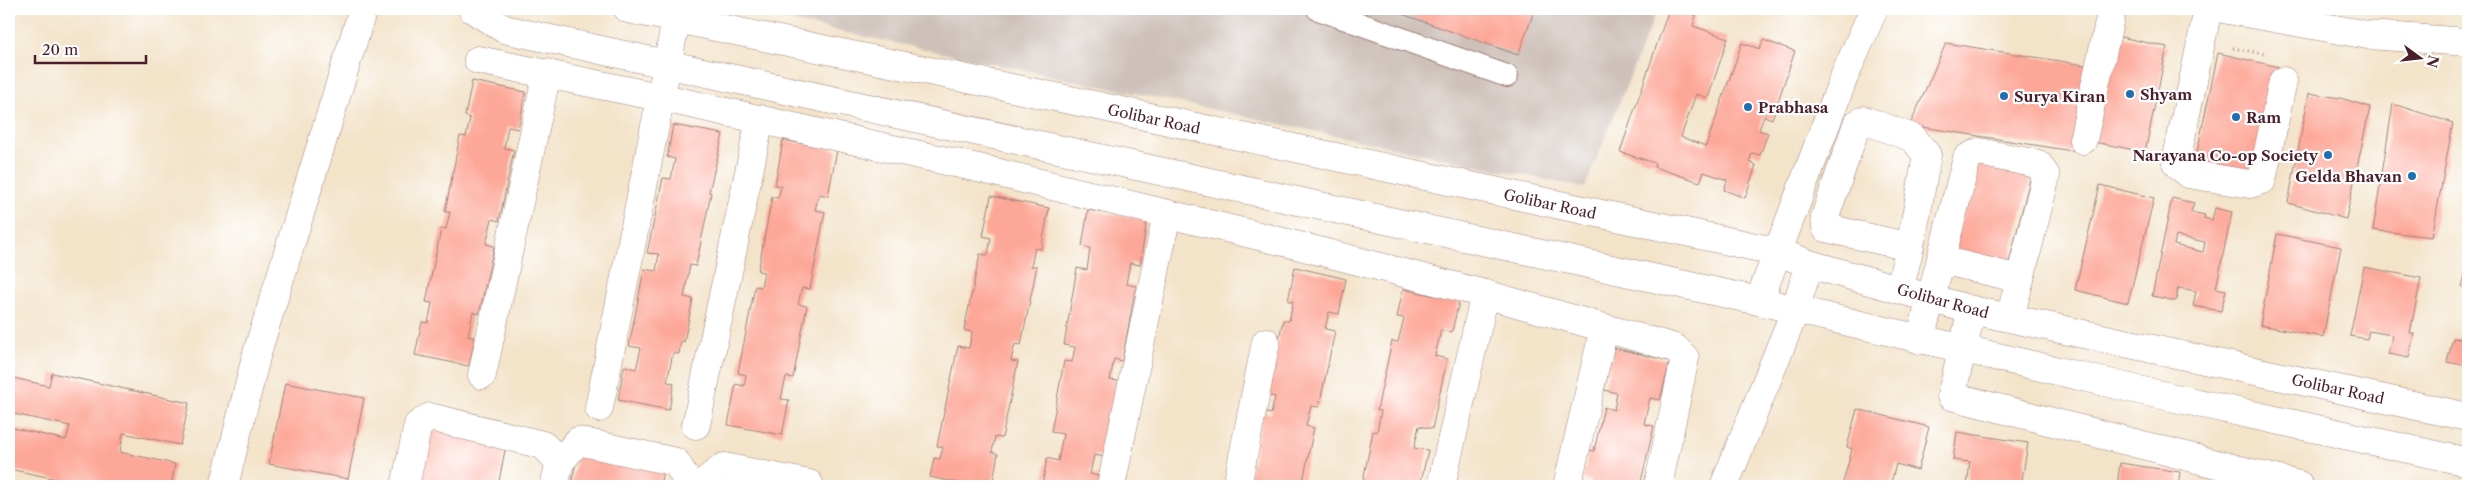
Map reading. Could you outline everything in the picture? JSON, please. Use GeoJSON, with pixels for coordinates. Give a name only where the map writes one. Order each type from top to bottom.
{"type":"FeatureCollection","features":[{"type":"Feature","properties":{"kind":"street"},"geometry":{"type":"LineString","coordinates":[[224,486],[256,353],[363,9]]}},
{"type":"Feature","properties":{"kind":"street"},"geometry":{"type":"LineString","coordinates":[[472,9],[504,29],[1758,301],[2114,385],[2468,462]]}},
{"type":"Feature","properties":{"kind":"street","name":"Golibar Road"},"geometry":{"type":"LineString","coordinates":[[628,9],[1075,101],[1779,252],[1809,264],[1972,310],[2468,417]]}},
{"type":"Feature","properties":{"kind":"street"},"geometry":{"type":"LineString","coordinates":[[1758,301],[1779,252],[1844,76],[1874,9]]}},
{"type":"Feature","properties":{"kind":"street"},"geometry":{"type":"LineString","coordinates":[[2083,140],[2112,9]]}},
{"type":"Feature","properties":{"kind":"street"},"geometry":{"type":"LineString","coordinates":[[2208,9],[2176,162],[2188,174],[2250,184],[2262,180],[2283,81]]}},
{"type":"Feature","properties":{"kind":"street"},"geometry":{"type":"LineString","coordinates":[[2223,9],[2368,36],[2468,42]]}},
{"type":"Feature","properties":{"kind":"street"},"geometry":{"type":"LineString","coordinates":[[599,408],[659,97],[676,20]]}},
{"type":"Feature","properties":{"kind":"street"},"geometry":{"type":"LineString","coordinates":[[478,60],[659,97],[978,168],[1485,294],[1675,348],[1685,358],[1658,486]]}},
{"type":"Feature","properties":{"kind":"street"},"geometry":{"type":"LineString","coordinates":[[482,375],[547,73]]}},
{"type":"Feature","properties":{"kind":"street"},"geometry":{"type":"LineString","coordinates":[[696,425],[760,119]]}},
{"type":"Feature","properties":{"kind":"street"},"geometry":{"type":"LineString","coordinates":[[1900,289],[1910,247],[1927,155],[1913,138],[1864,120],[1857,124],[1825,217],[1826,228],[1910,247]]}},
{"type":"Feature","properties":{"kind":"street"},"geometry":{"type":"LineString","coordinates":[[1920,340],[1967,158],[1979,152],[2038,164],[2046,176],[2010,318]]}},
{"type":"Feature","properties":{"kind":"street"},"geometry":{"type":"LineString","coordinates":[[1111,486],[1167,214]]}},
{"type":"Feature","properties":{"kind":"street"},"geometry":{"type":"LineString","coordinates":[[1942,260],[2020,279]]}},
{"type":"Feature","properties":{"kind":"street"},"geometry":{"type":"LineString","coordinates":[[1724,486],[1795,311],[1809,264]]}},
{"type":"Feature","properties":{"kind":"street"},"geometry":{"type":"LineString","coordinates":[[1440,486],[1485,294]]}},
{"type":"Feature","properties":{"kind":"street"},"geometry":{"type":"LineString","coordinates":[[1972,310],[1951,396],[2298,485]]}},
{"type":"Feature","properties":{"kind":"street"},"geometry":{"type":"LineString","coordinates":[[1567,486],[1604,328]]}},
{"type":"Feature","properties":{"kind":"street"},"geometry":{"type":"LineString","coordinates":[[1237,486],[1266,342]]}},
{"type":"Feature","properties":{"kind":"street"},"geometry":{"type":"LineString","coordinates":[[2114,385],[2124,343]]}},
{"type":"Feature","properties":{"kind":"street"},"geometry":{"type":"LineString","coordinates":[[405,486],[418,425],[430,417],[543,445],[557,474]]}},
{"type":"Feature","properties":{"kind":"street"},"geometry":{"type":"LineString","coordinates":[[557,474],[578,441],[676,462],[690,486]]}},
{"type":"Feature","properties":{"kind":"street"},"geometry":{"type":"LineString","coordinates":[[698,486],[724,467],[809,484],[810,486]]}},
{"type":"Feature","properties":{"kind":"lane"},"geometry":{"type":"LineString","coordinates":[[1329,11],[1507,76]]}},
{"type":"Feature","properties":{"kind":"path"},"geometry":{"type":"LineString","coordinates":[[2200,41],[2270,55],[2283,69],[2283,81]]}},
{"type":"Feature","properties":{"kind":"shaded area"},"geometry":{"type":"Polygon","coordinates":[[[734,9],[1657,9],[1585,188],[734,9]]]}},
{"type":"Feature","properties":{"kind":"building"},"geometry":{"type":"Polygon","coordinates":[[[1388,9],[1535,9],[1518,55],[1388,9]]]}},
{"type":"Feature","properties":{"kind":"building","name":"Prabhasa"},"geometry":{"type":"Polygon","coordinates":[[[1669,9],[1679,9],[1696,15],[1693,26],[1728,38],[1708,98],[1696,94],[1681,137],[1706,146],[1742,43],[1760,49],[1763,40],[1795,51],[1772,119],[1764,116],[1759,130],[1768,133],[1760,155],[1752,153],[1749,162],[1756,165],[1745,198],[1724,190],[1727,180],[1704,172],[1700,182],[1654,167],[1655,163],[1620,152],[1669,9]]]}},
{"type":"Feature","properties":{"kind":"building","name":"Shyam"},"geometry":{"type":"Polygon","coordinates":[[[2116,36],[2167,47],[2145,152],[2094,142],[2116,36]]]}},
{"type":"Feature","properties":{"kind":"building","name":"Surya Kiran"},"geometry":{"type":"Polygon","coordinates":[[[1946,43],[2091,66],[2072,151],[1910,125],[1946,43]]]}},
{"type":"Feature","properties":{"kind":"building","name":"Ram"},"geometry":{"type":"Polygon","coordinates":[[[2218,53],[2279,67],[2256,173],[2194,166],[2218,53]]]}},
{"type":"Feature","properties":{"kind":"building"},"geometry":{"type":"Polygon","coordinates":[[[472,81],[526,92],[518,129],[508,127],[504,148],[514,150],[499,221],[492,219],[486,244],[494,246],[479,314],[473,312],[468,336],[475,338],[469,366],[415,355],[422,322],[428,323],[432,303],[426,302],[441,229],[446,229],[450,212],[445,212],[460,136],[466,137],[470,118],[465,116],[472,81]]]}},
{"type":"Feature","properties":{"kind":"building","name":"Narayana Co-op Society"},"geometry":{"type":"Polygon","coordinates":[[[2309,93],[2340,98],[2370,107],[2346,219],[2288,203],[2309,93]]]}},
{"type":"Feature","properties":{"kind":"building","name":"Gelda Bhavan"},"geometry":{"type":"Polygon","coordinates":[[[2393,104],[2453,123],[2432,237],[2373,230],[2393,104]]]}},
{"type":"Feature","properties":{"kind":"building"},"geometry":{"type":"Polygon","coordinates":[[[673,125],[723,134],[709,192],[711,193],[696,266],[690,265],[684,297],[693,299],[684,342],[681,341],[679,354],[673,353],[667,382],[674,383],[669,410],[618,400],[624,366],[636,369],[641,348],[629,346],[644,269],[656,271],[659,254],[647,253],[663,178],[671,179],[675,159],[667,157],[673,125]]]}},
{"type":"Feature","properties":{"kind":"building"},"geometry":{"type":"Polygon","coordinates":[[[783,140],[837,150],[828,196],[819,194],[815,210],[825,212],[810,289],[802,288],[798,304],[807,306],[793,378],[786,377],[781,399],[789,400],[782,435],[728,425],[736,384],[744,386],[746,375],[738,373],[755,286],[761,287],[764,272],[758,271],[772,197],[778,198],[781,186],[775,185],[783,140]]]}},
{"type":"Feature","properties":{"kind":"building"},"geometry":{"type":"Polygon","coordinates":[[[1976,162],[2031,175],[2008,267],[1952,257],[1976,162]]]}},
{"type":"Feature","properties":{"kind":"building"},"geometry":{"type":"Polygon","coordinates":[[[2100,185],[2154,198],[2128,303],[2075,290],[2100,185]]]}},
{"type":"Feature","properties":{"kind":"building"},"geometry":{"type":"Polygon","coordinates":[[[991,196],[1049,208],[1041,249],[1035,248],[1031,266],[1037,266],[1021,345],[1015,344],[1011,361],[1018,362],[1002,438],[995,437],[992,452],[998,454],[992,486],[973,486],[930,477],[934,458],[940,459],[943,447],[937,446],[958,346],[969,348],[972,332],[964,330],[980,254],[988,255],[991,238],[983,236],[991,196]]]}},
{"type":"Feature","properties":{"kind":"building"},"geometry":{"type":"Polygon","coordinates":[[[2172,198],[2194,203],[2191,212],[2205,215],[2204,218],[2212,220],[2215,208],[2232,212],[2216,288],[2226,290],[2221,311],[2193,306],[2196,291],[2178,288],[2176,301],[2152,296],[2172,198]],[[2176,236],[2174,245],[2203,252],[2205,242],[2176,236]]]}},
{"type":"Feature","properties":{"kind":"building"},"geometry":{"type":"Polygon","coordinates":[[[1088,210],[1147,220],[1140,265],[1130,263],[1126,284],[1136,286],[1122,361],[1114,359],[1110,380],[1119,381],[1105,457],[1094,455],[1090,474],[1102,477],[1100,486],[1042,486],[1047,458],[1058,461],[1063,434],[1051,432],[1064,361],[1072,362],[1075,347],[1064,345],[1077,268],[1087,270],[1090,248],[1082,246],[1088,210]]]}},
{"type":"Feature","properties":{"kind":"building"},"geometry":{"type":"Polygon","coordinates":[[[2277,234],[2341,247],[2323,337],[2260,325],[2277,234]]]}},
{"type":"Feature","properties":{"kind":"building"},"geometry":{"type":"Polygon","coordinates":[[[1295,267],[1346,279],[1339,314],[1329,312],[1325,329],[1335,331],[1319,407],[1311,406],[1306,426],[1314,428],[1302,486],[1248,486],[1263,412],[1271,414],[1275,397],[1267,395],[1283,320],[1289,321],[1293,301],[1288,301],[1295,267]]]}},
{"type":"Feature","properties":{"kind":"building"},"geometry":{"type":"Polygon","coordinates":[[[2364,267],[2421,278],[2410,333],[2414,333],[2409,358],[2388,354],[2392,335],[2369,331],[2367,339],[2350,336],[2364,267]]]}},
{"type":"Feature","properties":{"kind":"building"},"geometry":{"type":"Polygon","coordinates":[[[2468,267],[2468,289],[2462,287],[2468,267]]]}},
{"type":"Feature","properties":{"kind":"building"},"geometry":{"type":"Polygon","coordinates":[[[1403,289],[1459,301],[1452,332],[1441,330],[1435,356],[1447,359],[1432,429],[1419,426],[1414,448],[1428,450],[1420,486],[1362,486],[1373,431],[1377,432],[1381,411],[1377,410],[1392,341],[1398,342],[1404,318],[1397,317],[1403,289]]]}},
{"type":"Feature","properties":{"kind":"building"},"geometry":{"type":"Polygon","coordinates":[[[2467,304],[2468,366],[2447,362],[2453,338],[2460,339],[2467,304]]]}},
{"type":"Feature","properties":{"kind":"building"},"geometry":{"type":"Polygon","coordinates":[[[1614,348],[1670,361],[1660,400],[1650,398],[1644,424],[1654,426],[1640,486],[1589,486],[1591,481],[1583,479],[1589,450],[1594,451],[1604,407],[1614,410],[1617,393],[1604,390],[1614,348]]]}},
{"type":"Feature","properties":{"kind":"building"},"geometry":{"type":"Polygon","coordinates":[[[52,373],[189,403],[180,445],[123,433],[120,452],[175,464],[171,486],[90,486],[9,469],[9,427],[66,440],[70,426],[9,413],[9,377],[49,386],[52,373]]]}},
{"type":"Feature","properties":{"kind":"building"},"geometry":{"type":"Polygon","coordinates":[[[285,383],[364,398],[348,479],[269,464],[285,383]]]}},
{"type":"Feature","properties":{"kind":"building"},"geometry":{"type":"Polygon","coordinates":[[[1857,409],[1929,427],[1918,470],[1896,464],[1890,486],[1842,486],[1852,449],[1847,447],[1857,409]]]}},
{"type":"Feature","properties":{"kind":"building"},"geometry":{"type":"Polygon","coordinates":[[[428,425],[507,440],[498,486],[416,486],[428,425]]]}},
{"type":"Feature","properties":{"kind":"building"},"geometry":{"type":"Polygon","coordinates":[[[1957,432],[2028,443],[2021,486],[1967,486],[1970,462],[1953,460],[1957,432]]]}},
{"type":"Feature","properties":{"kind":"building"},"geometry":{"type":"Polygon","coordinates":[[[579,447],[664,466],[660,486],[571,486],[579,447]]]}},
{"type":"Feature","properties":{"kind":"building"},"geometry":{"type":"Polygon","coordinates":[[[2120,463],[2180,472],[2178,486],[2117,486],[2120,463]]]}},
{"type":"Feature","properties":{"kind":"building"},"geometry":{"type":"Polygon","coordinates":[[[2219,472],[2265,486],[2216,486],[2219,472]]]}},
{"type":"Feature","properties":{"kind":"building"},"geometry":{"type":"Polygon","coordinates":[[[720,474],[780,486],[718,486],[720,474]]]}},
{"type":"Feature","properties":{"kind":"place","name":"Shyam"},"geometry":{"type":"Point","coordinates":[2130,94]}},
{"type":"Feature","properties":{"kind":"place","name":"Surya Kiran"},"geometry":{"type":"Point","coordinates":[2004,96]}},
{"type":"Feature","properties":{"kind":"place","name":"Prabhasa"},"geometry":{"type":"Point","coordinates":[1748,107]}},
{"type":"Feature","properties":{"kind":"place","name":"Ram"},"geometry":{"type":"Point","coordinates":[2236,117]}},
{"type":"Feature","properties":{"kind":"place","name":"Narayana Co-op Society"},"geometry":{"type":"Point","coordinates":[2328,155]}},
{"type":"Feature","properties":{"kind":"place","name":"Gelda Bhavan"},"geometry":{"type":"Point","coordinates":[2412,176]}}]}
